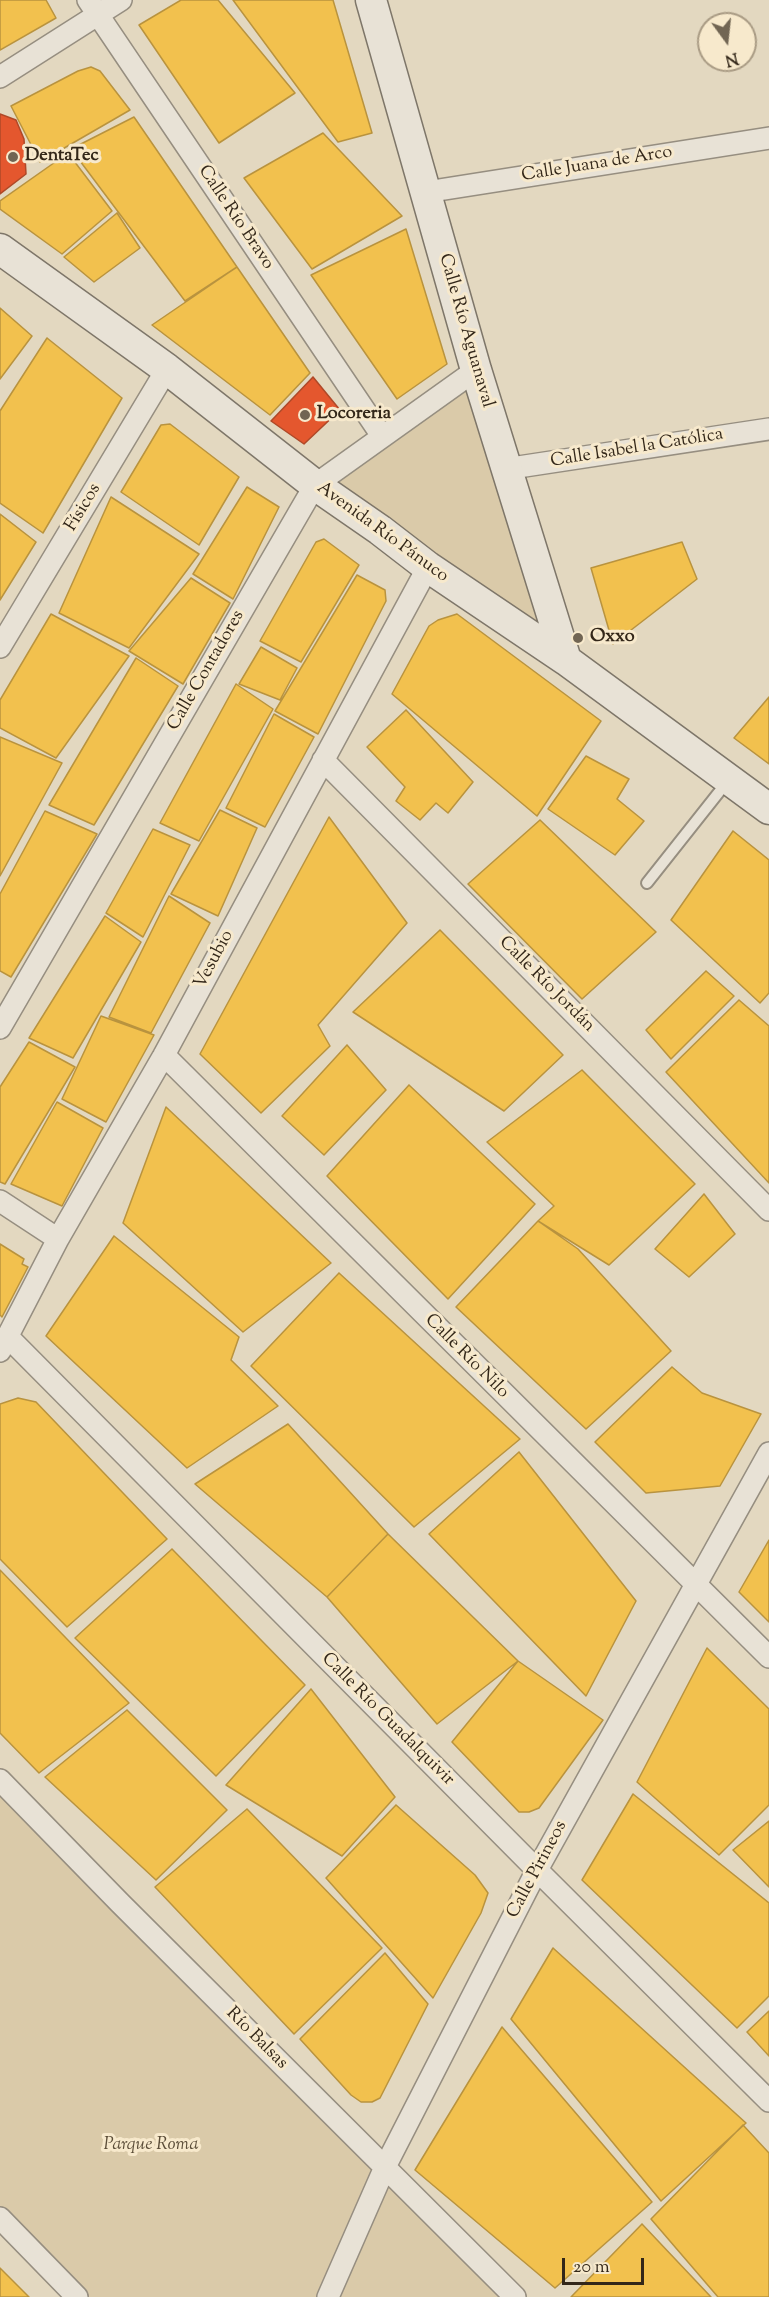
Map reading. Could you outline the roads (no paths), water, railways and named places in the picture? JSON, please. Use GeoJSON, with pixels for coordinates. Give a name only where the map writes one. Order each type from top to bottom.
{"type":"FeatureCollection","features":[{"type":"Feature","properties":{"kind":"street"},"geometry":{"type":"LineString","coordinates":[[0,77],[93,7],[121,0]]}},
{"type":"Feature","properties":{"kind":"street","name":"Calle Río Aguanaval"},"geometry":{"type":"LineString","coordinates":[[371,0],[505,469],[566,660]]}},
{"type":"Feature","properties":{"kind":"street","name":"Calle Río Bravo"},"geometry":{"type":"LineString","coordinates":[[93,7],[382,436]]}},
{"type":"Feature","properties":{"kind":"street","name":"Calle Juana de Arco"},"geometry":{"type":"LineString","coordinates":[[426,192],[769,138]]}},
{"type":"Feature","properties":{"kind":"street","name":"Avenida Río Pánuco"},"geometry":{"type":"LineString","coordinates":[[0,249],[168,369],[315,485],[428,567],[566,660],[769,809]]}},
{"type":"Feature","properties":{"kind":"street","name":"Físicos"},"geometry":{"type":"LineString","coordinates":[[0,647],[168,369]]}},
{"type":"Feature","properties":{"kind":"street","name":"Calle Contadores"},"geometry":{"type":"LineString","coordinates":[[0,1028],[315,485],[476,370]]}},
{"type":"Feature","properties":{"kind":"street","name":"Calle Isabel la Católica"},"geometry":{"type":"LineString","coordinates":[[505,469],[769,429]]}},
{"type":"Feature","properties":{"kind":"street","name":"Vesubio"},"geometry":{"type":"LineString","coordinates":[[4,1344],[58,1239],[164,1055],[428,567]]}},
{"type":"Feature","properties":{"kind":"street","name":"Calle Río Jordán"},"geometry":{"type":"LineString","coordinates":[[323,760],[769,1210]]}},
{"type":"Feature","properties":{"kind":"street","name":"Calle Río Nilo"},"geometry":{"type":"LineString","coordinates":[[164,1055],[769,1657]]}},
{"type":"Feature","properties":{"kind":"street"},"geometry":{"type":"LineString","coordinates":[[0,1201],[58,1239]]}},
{"type":"Feature","properties":{"kind":"street","name":"Calle Río Guadalquivir"},"geometry":{"type":"LineString","coordinates":[[4,1344],[769,2101]]}},
{"type":"Feature","properties":{"kind":"street","name":"Calle Pirineos"},"geometry":{"type":"LineString","coordinates":[[328,2297],[385,2168],[537,1870],[769,1453]]}},
{"type":"Feature","properties":{"kind":"street","name":"Río Balsas"},"geometry":{"type":"LineString","coordinates":[[0,1780],[515,2297]]}},
{"type":"Feature","properties":{"kind":"street"},"geometry":{"type":"LineString","coordinates":[[0,2218],[77,2297]]}},
{"type":"Feature","properties":{"kind":"lane"},"geometry":{"type":"LineString","coordinates":[[647,883],[729,779]]}},
{"type":"Feature","properties":{"kind":"place","name":"DentaTec"},"geometry":{"type":"Point","coordinates":[13,157]}},
{"type":"Feature","properties":{"kind":"place","name":"Locoreria"},"geometry":{"type":"Point","coordinates":[305,415]}},
{"type":"Feature","properties":{"kind":"place","name":"Oxxo"},"geometry":{"type":"Point","coordinates":[578,638]}},
{"type":"Feature","properties":{"kind":"park label","name":"Parque Roma"},"geometry":{"type":"Point","coordinates":[151,2146]}}]}
